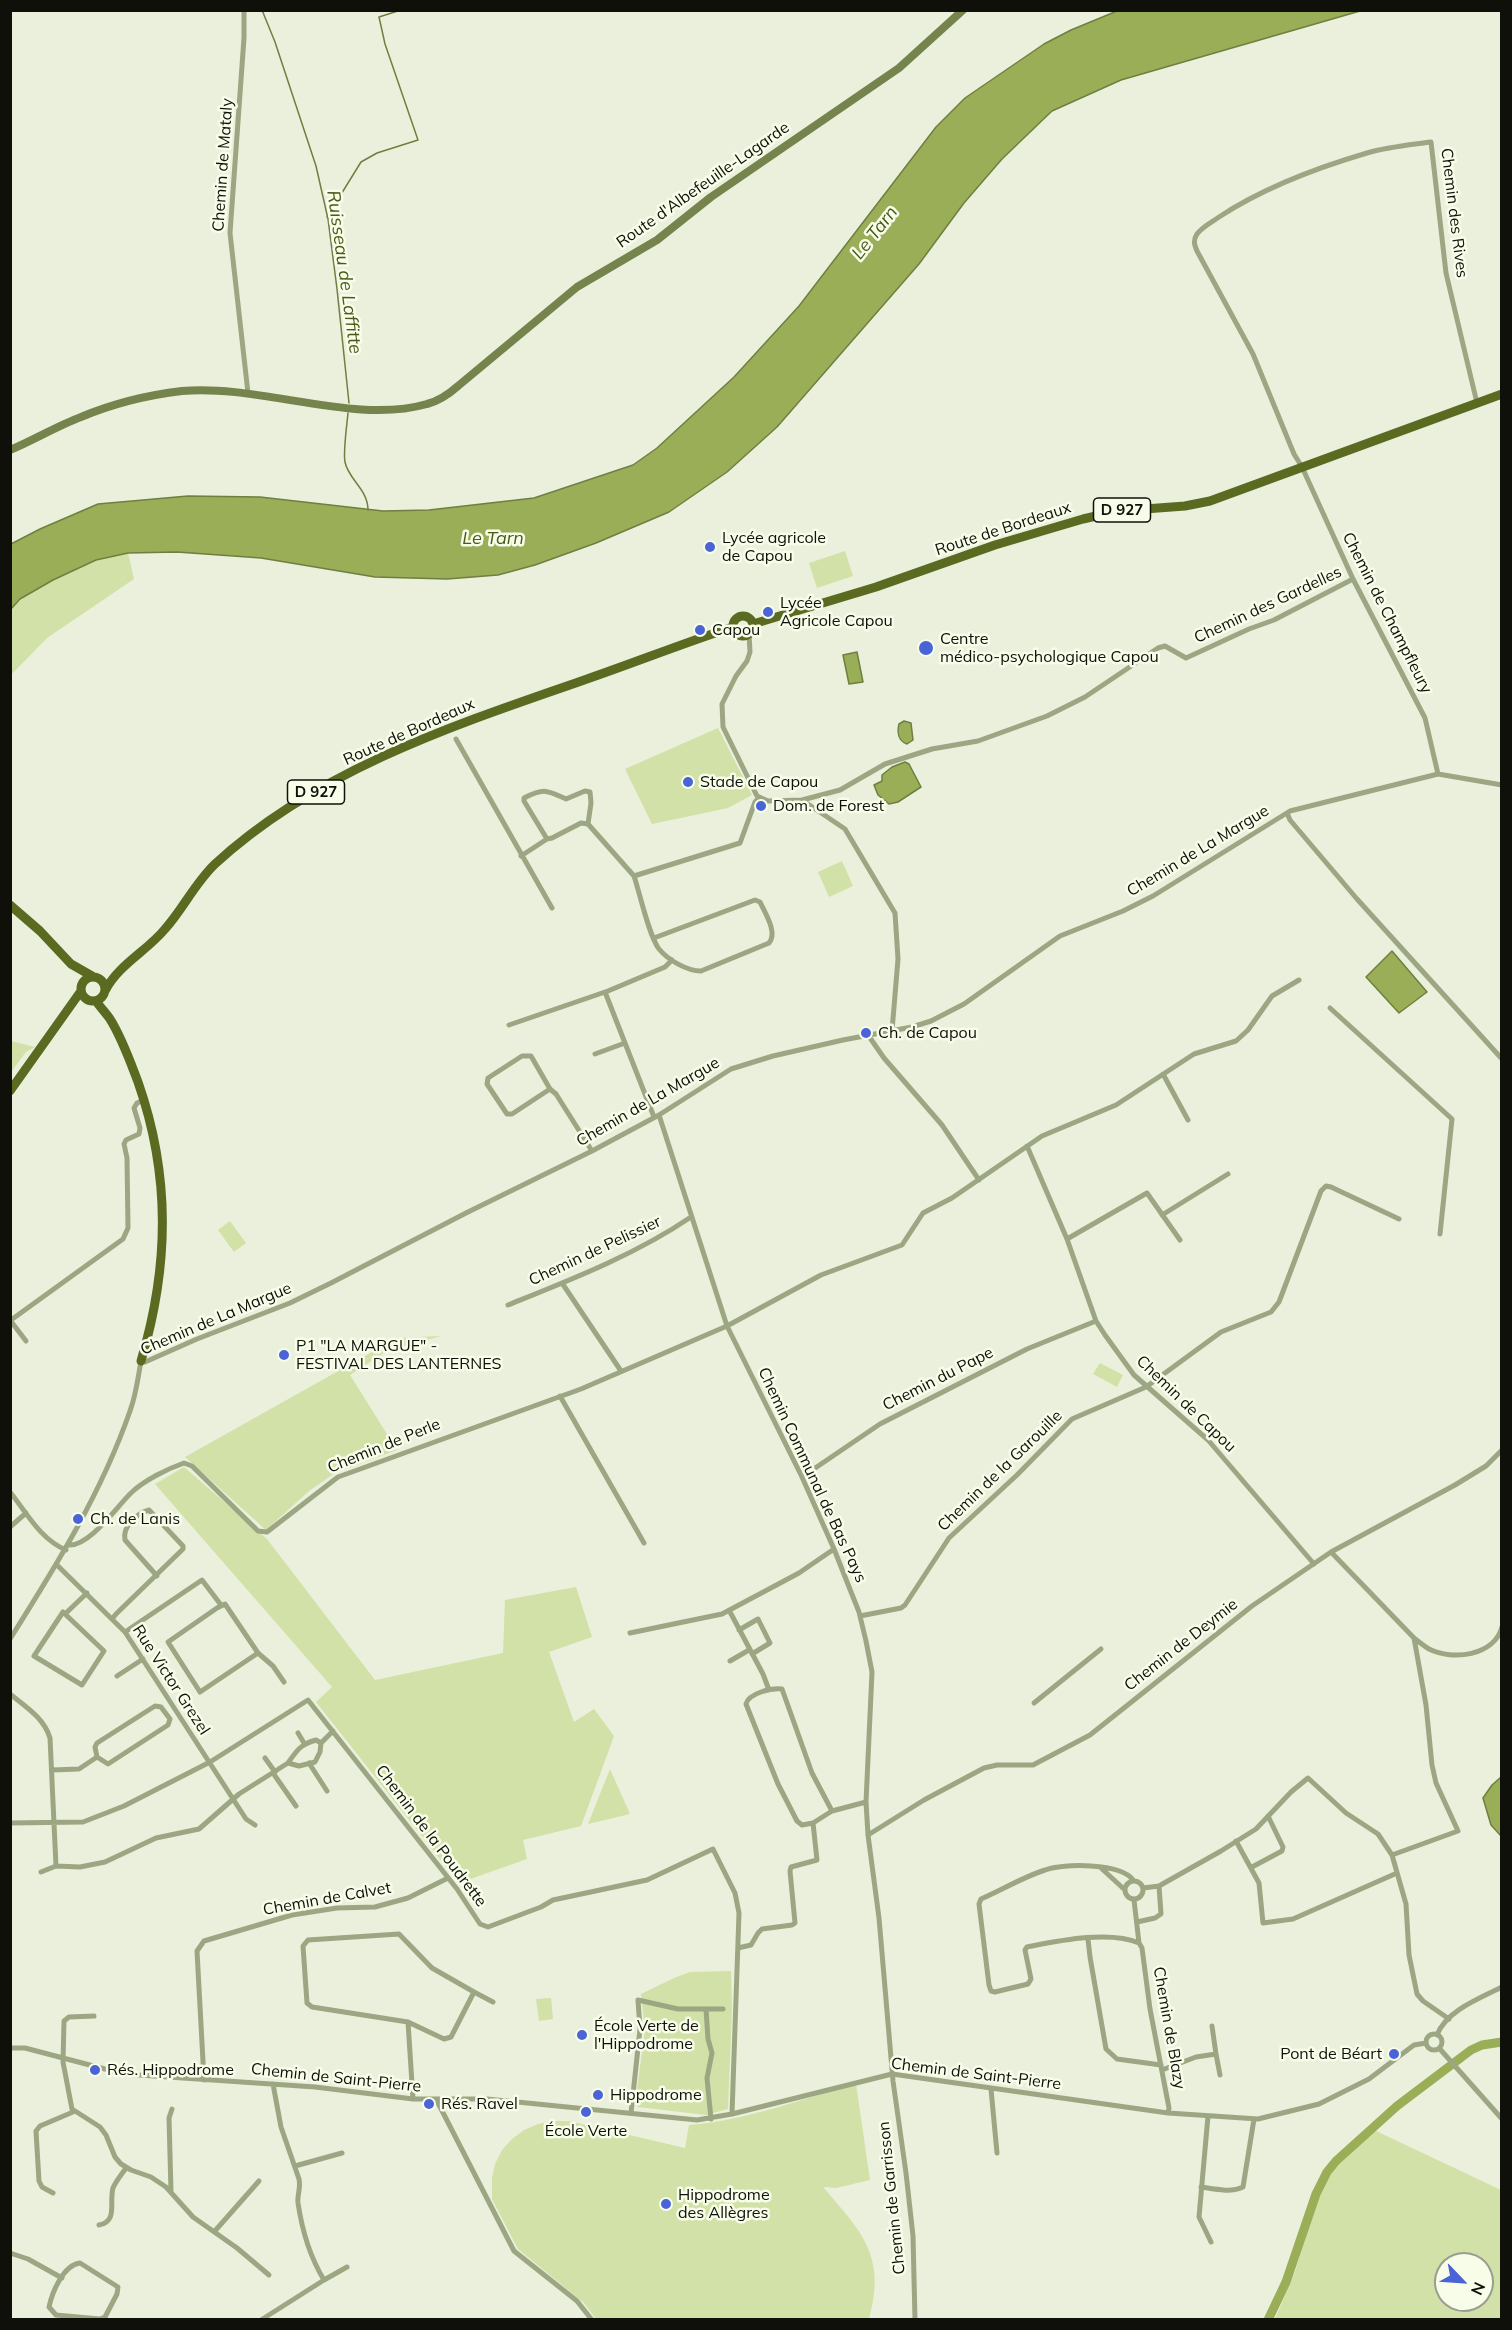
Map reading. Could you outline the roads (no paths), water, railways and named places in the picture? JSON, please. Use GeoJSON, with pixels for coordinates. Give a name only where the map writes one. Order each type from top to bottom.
{"type":"FeatureCollection","features":[{"type":"Feature","properties":{"kind":"main road","name":"Route d'Albefeuille-Lagarde"},"geometry":{"type":"LineString","coordinates":[[10,450],[79,417],[149,397],[182,392],[211,390],[248,393],[323,405],[372,409],[417,406],[438,399],[458,386],[577,287],[657,240],[724,188],[892,73],[963,10]]}},
{"type":"Feature","properties":{"kind":"main road","name":"Route de Bordeaux"},"geometry":{"type":"LineString","coordinates":[[753,624],[866,590],[995,545],[1083,519],[1118,511],[1199,504],[1502,394]]}},
{"type":"Feature","properties":{"kind":"main road"},"geometry":{"type":"LineString","coordinates":[[742,615],[749,617],[753,624],[753,629],[749,634],[739,635],[733,627],[736,618],[742,615]]}},
{"type":"Feature","properties":{"kind":"main road","name":"Route de Bordeaux"},"geometry":{"type":"LineString","coordinates":[[105,992],[111,980],[160,935],[212,867],[275,817],[310,795],[386,757],[457,726],[733,627]]}},
{"type":"Feature","properties":{"kind":"main road"},"geometry":{"type":"LineString","coordinates":[[10,905],[40,931],[71,964],[86,999],[94,1001],[109,1017]]}},
{"type":"Feature","properties":{"kind":"main road"},"geometry":{"type":"LineString","coordinates":[[71,964],[104,983],[104,1002],[144,1100],[159,1166],[163,1228],[159,1290],[141,1361]]}},
{"type":"Feature","properties":{"kind":"main road","name":"Route de Bordeaux"},"geometry":{"type":"LineString","coordinates":[[95,977],[122,969]]}},
{"type":"Feature","properties":{"kind":"main road"},"geometry":{"type":"LineString","coordinates":[[10,1091],[68,1011],[85,979],[95,977]]}},
{"type":"Feature","properties":{"kind":"main road"},"geometry":{"type":"LineString","coordinates":[[68,1011],[94,1001],[105,992]]}},
{"type":"Feature","properties":{"kind":"street","name":"Chemin de Mataly"},"geometry":{"type":"LineString","coordinates":[[244,10],[245,29],[230,233],[248,393]]}},
{"type":"Feature","properties":{"kind":"street","name":"Chemin des Rives"},"geometry":{"type":"LineString","coordinates":[[1302,467],[1294,454],[1253,354],[1193,243],[1201,229],[1225,213],[1265,191],[1299,177],[1368,153],[1431,142],[1446,273],[1477,403]]}},
{"type":"Feature","properties":{"kind":"street","name":"Chemin de Champfleury"},"geometry":{"type":"LineString","coordinates":[[1302,467],[1353,579],[1425,718],[1438,774]]}},
{"type":"Feature","properties":{"kind":"street","name":"Chemin des Gardelles"},"geometry":{"type":"LineString","coordinates":[[802,800],[840,790],[885,764],[932,748],[978,741],[1047,716],[1085,697],[1158,648],[1165,646],[1186,658],[1274,620],[1353,579]]}},
{"type":"Feature","properties":{"kind":"street"},"geometry":{"type":"LineString","coordinates":[[749,634],[750,652],[722,704],[722,722],[752,788],[759,798],[768,801],[802,800],[845,829],[895,913],[898,959],[892,1031]]}},
{"type":"Feature","properties":{"kind":"street"},"geometry":{"type":"LineString","coordinates":[[456,739],[552,908]]}},
{"type":"Feature","properties":{"kind":"street","name":"Chemin de La Margue"},"geometry":{"type":"LineString","coordinates":[[10,1639],[68,1547],[104,1474],[130,1411],[141,1361],[145,1362],[309,1294],[466,1212],[592,1151],[656,1116],[731,1069],[772,1056],[931,1021],[964,1004],[1060,936],[1123,911],[1153,896],[1287,813],[1438,774],[1502,785]]}},
{"type":"Feature","properties":{"kind":"street"},"geometry":{"type":"LineString","coordinates":[[547,839],[524,801],[524,798],[539,790],[546,790],[566,799],[585,791],[590,792],[588,824]]}},
{"type":"Feature","properties":{"kind":"street"},"geometry":{"type":"LineString","coordinates":[[634,876],[740,843],[755,802],[759,798]]}},
{"type":"Feature","properties":{"kind":"street"},"geometry":{"type":"LineString","coordinates":[[1287,813],[1290,820],[1357,899],[1502,1059]]}},
{"type":"Feature","properties":{"kind":"street"},"geometry":{"type":"LineString","coordinates":[[521,856],[547,839],[581,823],[588,824],[634,876],[654,938],[659,949],[672,960],[693,971],[701,971],[769,943],[773,934],[760,902],[755,900],[747,901],[654,938]]}},
{"type":"Feature","properties":{"kind":"street"},"geometry":{"type":"LineString","coordinates":[[509,1025],[604,992],[665,967],[672,960]]}},
{"type":"Feature","properties":{"kind":"street","name":"Chemin de Perle"},"geometry":{"type":"LineString","coordinates":[[68,1547],[96,1530],[140,1486],[184,1463],[192,1466],[258,1531],[267,1532],[338,1476],[560,1396],[727,1326],[821,1275],[902,1245],[923,1214],[952,1198],[1042,1136],[1116,1106],[1194,1054],[1236,1041],[1248,1030],[1272,996],[1299,980]]}},
{"type":"Feature","properties":{"kind":"street","name":"Chemin Communal de Bas Pays"},"geometry":{"type":"LineString","coordinates":[[604,992],[656,1116],[727,1326],[802,1477],[834,1549],[860,1616],[872,1672],[866,1802],[879,1918],[892,2074]]}},
{"type":"Feature","properties":{"kind":"street"},"geometry":{"type":"LineString","coordinates":[[1330,1008],[1452,1119],[1440,1234]]}},
{"type":"Feature","properties":{"kind":"street"},"geometry":{"type":"LineString","coordinates":[[868,1035],[884,1058],[942,1125],[979,1180]]}},
{"type":"Feature","properties":{"kind":"street"},"geometry":{"type":"LineString","coordinates":[[595,1054],[625,1043]]}},
{"type":"Feature","properties":{"kind":"street"},"geometry":{"type":"LineString","coordinates":[[550,1089],[512,1114],[507,1114],[487,1084],[488,1078],[522,1056],[531,1056],[550,1089],[556,1094],[592,1151]]}},
{"type":"Feature","properties":{"kind":"street"},"geometry":{"type":"LineString","coordinates":[[1163,1074],[1188,1120]]}},
{"type":"Feature","properties":{"kind":"street"},"geometry":{"type":"LineString","coordinates":[[26,1341],[11,1320],[123,1239],[128,1228],[127,1158],[124,1144],[126,1140],[139,1134],[140,1128],[134,1108],[137,1103],[144,1100]]}},
{"type":"Feature","properties":{"kind":"street","name":"Chemin de Capou"},"geometry":{"type":"LineString","coordinates":[[1028,1146],[1067,1239],[1096,1321],[1134,1376],[1208,1440],[1314,1564]]}},
{"type":"Feature","properties":{"kind":"street"},"geometry":{"type":"LineString","coordinates":[[1162,1215],[1228,1174]]}},
{"type":"Feature","properties":{"kind":"street","name":"Chemin de la Garouille"},"geometry":{"type":"LineString","coordinates":[[860,1616],[901,1608],[905,1605],[949,1538],[1017,1475],[1072,1419],[1146,1387],[1221,1332],[1271,1312],[1279,1302],[1321,1191],[1326,1186],[1399,1219]]}},
{"type":"Feature","properties":{"kind":"street"},"geometry":{"type":"LineString","coordinates":[[1067,1239],[1147,1193],[1180,1240]]}},
{"type":"Feature","properties":{"kind":"street","name":"Chemin de Pelissier"},"geometry":{"type":"LineString","coordinates":[[508,1305],[639,1247],[667,1233],[691,1217]]}},
{"type":"Feature","properties":{"kind":"street"},"geometry":{"type":"LineString","coordinates":[[562,1283],[621,1371]]}},
{"type":"Feature","properties":{"kind":"street","name":"Chemin du Pape"},"geometry":{"type":"LineString","coordinates":[[802,1477],[880,1424],[1027,1349],[1096,1321]]}},
{"type":"Feature","properties":{"kind":"street"},"geometry":{"type":"LineString","coordinates":[[560,1396],[644,1543]]}},
{"type":"Feature","properties":{"kind":"street","name":"Chemin de Deymie"},"geometry":{"type":"LineString","coordinates":[[868,1835],[924,1800],[984,1768],[997,1765],[1033,1765],[1090,1735],[1252,1606],[1331,1552],[1486,1466],[1502,1450]]}},
{"type":"Feature","properties":{"kind":"street"},"geometry":{"type":"LineString","coordinates":[[10,1492],[50,1542],[68,1547]]}},
{"type":"Feature","properties":{"kind":"street"},"geometry":{"type":"LineString","coordinates":[[112,1620],[156,1576],[183,1549],[183,1546],[149,1510],[144,1511],[125,1527],[124,1533],[125,1540],[156,1576]]}},
{"type":"Feature","properties":{"kind":"street"},"geometry":{"type":"LineString","coordinates":[[10,1527],[26,1513]]}},
{"type":"Feature","properties":{"kind":"street"},"geometry":{"type":"LineString","coordinates":[[630,1633],[729,1610],[799,1573],[834,1549]]}},
{"type":"Feature","properties":{"kind":"street"},"geometry":{"type":"LineString","coordinates":[[1331,1552],[1414,1638],[1438,1652],[1467,1654],[1480,1651],[1499,1635],[1502,1627]]}},
{"type":"Feature","properties":{"kind":"street","name":"Rue Victor Grezel"},"geometry":{"type":"LineString","coordinates":[[57,1565],[125,1632],[246,1820],[255,1825]]}},
{"type":"Feature","properties":{"kind":"street"},"geometry":{"type":"LineString","coordinates":[[125,1632],[202,1580],[221,1605]]}},
{"type":"Feature","properties":{"kind":"street"},"geometry":{"type":"LineString","coordinates":[[65,1614],[104,1651],[82,1685],[34,1656],[63,1612],[65,1614],[87,1593]]}},
{"type":"Feature","properties":{"kind":"street"},"geometry":{"type":"LineString","coordinates":[[258,1653],[200,1692],[168,1642],[225,1604],[258,1653],[273,1666],[284,1682]]}},
{"type":"Feature","properties":{"kind":"street"},"geometry":{"type":"LineString","coordinates":[[729,1610],[769,1690]]}},
{"type":"Feature","properties":{"kind":"street"},"geometry":{"type":"LineString","coordinates":[[730,1661],[771,1643],[758,1619],[739,1630]]}},
{"type":"Feature","properties":{"kind":"street"},"geometry":{"type":"LineString","coordinates":[[1392,1855],[1458,1831],[1436,1783],[1426,1705],[1414,1638]]}},
{"type":"Feature","properties":{"kind":"street"},"geometry":{"type":"LineString","coordinates":[[1034,1703],[1101,1649]]}},
{"type":"Feature","properties":{"kind":"street"},"geometry":{"type":"LineString","coordinates":[[117,1676],[143,1659]]}},
{"type":"Feature","properties":{"kind":"street"},"geometry":{"type":"LineString","coordinates":[[832,1811],[812,1773],[782,1689],[769,1690],[751,1697],[746,1704],[778,1784],[797,1821],[802,1824],[813,1823],[832,1811],[866,1802]]}},
{"type":"Feature","properties":{"kind":"street"},"geometry":{"type":"LineString","coordinates":[[10,1694],[46,1726],[50,1738],[56,1866]]}},
{"type":"Feature","properties":{"kind":"street","name":"Chemin de la Poudrette"},"geometry":{"type":"LineString","coordinates":[[10,1823],[83,1822],[124,1806],[210,1762],[308,1700],[448,1878],[480,1924],[488,1928],[553,1900],[647,1880],[713,1849],[735,1893],[739,1913],[732,2114]]}},
{"type":"Feature","properties":{"kind":"street"},"geometry":{"type":"LineString","coordinates":[[155,1706],[161,1707],[170,1719],[168,1725],[108,1764],[97,1757],[95,1747],[97,1743],[155,1706]]}},
{"type":"Feature","properties":{"kind":"street"},"geometry":{"type":"LineString","coordinates":[[165,1712],[173,1707]]}},
{"type":"Feature","properties":{"kind":"street"},"geometry":{"type":"LineString","coordinates":[[288,1763],[299,1766],[315,1762],[321,1743],[333,1731]]}},
{"type":"Feature","properties":{"kind":"street"},"geometry":{"type":"LineString","coordinates":[[298,1733],[304,1743]]}},
{"type":"Feature","properties":{"kind":"street"},"geometry":{"type":"LineString","coordinates":[[41,1872],[56,1866],[80,1867],[105,1862],[166,1835],[196,1830],[211,1820],[233,1799],[288,1763],[304,1743],[316,1740],[321,1743]]}},
{"type":"Feature","properties":{"kind":"street"},"geometry":{"type":"LineString","coordinates":[[52,1770],[80,1769],[97,1757]]}},
{"type":"Feature","properties":{"kind":"street"},"geometry":{"type":"LineString","coordinates":[[265,1758],[296,1806]]}},
{"type":"Feature","properties":{"kind":"street"},"geometry":{"type":"LineString","coordinates":[[309,1764],[327,1791]]}},
{"type":"Feature","properties":{"kind":"street"},"geometry":{"type":"LineString","coordinates":[[1140,1946],[1120,1939],[1089,1939],[1061,1940],[1027,1947],[1025,1950],[1031,1979],[1028,1984],[992,1991],[979,1904],[981,1899],[1045,1870],[1084,1866],[1119,1871],[1131,1876],[1143,1888],[1159,1886],[1256,1829],[1291,1792],[1308,1778],[1346,1813],[1378,1834],[1392,1855],[1406,1904],[1409,1955],[1417,1994],[1423,2001],[1449,2019]]}},
{"type":"Feature","properties":{"kind":"street"},"geometry":{"type":"LineString","coordinates":[[1251,1868],[1282,1851],[1283,1846],[1268,1816]]}},
{"type":"Feature","properties":{"kind":"street"},"geometry":{"type":"LineString","coordinates":[[738,1948],[751,1945],[762,1929],[795,1923],[790,1871],[795,1865],[817,1860],[813,1823]]}},
{"type":"Feature","properties":{"kind":"street"},"geometry":{"type":"LineString","coordinates":[[1236,1841],[1259,1883],[1263,1923],[1293,1919],[1397,1873]]}},
{"type":"Feature","properties":{"kind":"street"},"geometry":{"type":"LineString","coordinates":[[1100,1867],[1134,1900],[1142,1896],[1143,1888]]}},
{"type":"Feature","properties":{"kind":"street","name":"Chemin de Calvet"},"geometry":{"type":"LineString","coordinates":[[204,2080],[197,1951],[204,1941],[291,1915],[337,1908],[375,1907],[408,1898],[448,1878]]}},
{"type":"Feature","properties":{"kind":"street"},"geometry":{"type":"LineString","coordinates":[[1125,1890],[1126,1884],[1133,1880]]}},
{"type":"Feature","properties":{"kind":"street"},"geometry":{"type":"LineString","coordinates":[[1137,1922],[1155,1918],[1161,1914],[1159,1886]]}},
{"type":"Feature","properties":{"kind":"street","name":"Chemin de Blazy"},"geometry":{"type":"LineString","coordinates":[[1134,1900],[1169,2108],[1168,2114]]}},
{"type":"Feature","properties":{"kind":"street"},"geometry":{"type":"LineString","coordinates":[[474,1992],[451,2037],[447,2039],[408,2022],[312,2007],[307,2003],[303,1946],[308,1940],[399,1934],[432,1968],[493,2002]]}},
{"type":"Feature","properties":{"kind":"street"},"geometry":{"type":"LineString","coordinates":[[1089,1939],[1106,2049],[1117,2059],[1161,2068],[1196,2057],[1216,2054]]}},
{"type":"Feature","properties":{"kind":"street"},"geometry":{"type":"LineString","coordinates":[[1437,2035],[1440,2026],[1449,2019],[1502,1987]]}},
{"type":"Feature","properties":{"kind":"street"},"geometry":{"type":"LineString","coordinates":[[631,2113],[640,2029],[638,2000],[678,2009],[723,2009]]}},
{"type":"Feature","properties":{"kind":"street"},"geometry":{"type":"LineString","coordinates":[[706,2008],[708,2039],[712,2053],[707,2078],[711,2119]]}},
{"type":"Feature","properties":{"kind":"street"},"geometry":{"type":"LineString","coordinates":[[94,2016],[64,2019],[64,2058],[69,2102],[73,2112],[100,2127],[115,2157],[126,2168],[151,2178],[171,2192],[194,2217],[237,2248],[269,2276]]}},
{"type":"Feature","properties":{"kind":"street"},"geometry":{"type":"LineString","coordinates":[[408,2022],[413,2099]]}},
{"type":"Feature","properties":{"kind":"street"},"geometry":{"type":"LineString","coordinates":[[1212,2026],[1220,2075]]}},
{"type":"Feature","properties":{"kind":"street"},"geometry":{"type":"LineString","coordinates":[[1430,2035],[1437,2035],[1442,2041],[1439,2048],[1430,2049],[1426,2043],[1430,2035]]}},
{"type":"Feature","properties":{"kind":"street","name":"Chemin de Saint-Pierre"},"geometry":{"type":"LineString","coordinates":[[10,2048],[25,2048],[124,2074],[339,2089],[437,2101],[487,2099],[697,2120],[711,2119],[892,2074],[1168,2114],[1254,2119],[1318,2104],[1369,2079],[1414,2045],[1426,2043]]}},
{"type":"Feature","properties":{"kind":"street"},"geometry":{"type":"LineString","coordinates":[[1439,2048],[1502,2119]]}},
{"type":"Feature","properties":{"kind":"street","name":"Chemin de Garrisson"},"geometry":{"type":"LineString","coordinates":[[892,2074],[913,2236],[915,2319]]}},
{"type":"Feature","properties":{"kind":"street"},"geometry":{"type":"LineString","coordinates":[[273,2084],[281,2127],[301,2189],[298,2200],[312,2262],[324,2280]]}},
{"type":"Feature","properties":{"kind":"street"},"geometry":{"type":"LineString","coordinates":[[991,2089],[997,2153]]}},
{"type":"Feature","properties":{"kind":"street"},"geometry":{"type":"LineString","coordinates":[[437,2101],[514,2251],[578,2301],[592,2319]]}},
{"type":"Feature","properties":{"kind":"street"},"geometry":{"type":"LineString","coordinates":[[171,2192],[169,2118],[172,2109]]}},
{"type":"Feature","properties":{"kind":"street"},"geometry":{"type":"LineString","coordinates":[[53,2193],[42,2187],[39,2181],[36,2131],[40,2126],[73,2112]]}},
{"type":"Feature","properties":{"kind":"street"},"geometry":{"type":"LineString","coordinates":[[1208,2116],[1199,2217],[1210,2242]]}},
{"type":"Feature","properties":{"kind":"street"},"geometry":{"type":"LineString","coordinates":[[1201,2187],[1223,2190],[1243,2187],[1254,2119]]}},
{"type":"Feature","properties":{"kind":"street"},"geometry":{"type":"LineString","coordinates":[[295,2166],[342,2153]]}},
{"type":"Feature","properties":{"kind":"street"},"geometry":{"type":"LineString","coordinates":[[99,2225],[110,2219],[113,2190],[126,2168]]}},
{"type":"Feature","properties":{"kind":"street"},"geometry":{"type":"LineString","coordinates":[[214,2232],[259,2181]]}},
{"type":"Feature","properties":{"kind":"street"},"geometry":{"type":"LineString","coordinates":[[10,2253],[28,2259],[62,2278]]}},
{"type":"Feature","properties":{"kind":"street"},"geometry":{"type":"LineString","coordinates":[[80,2263],[115,2284],[118,2287],[117,2294],[105,2317],[100,2319],[56,2315],[52,2312],[49,2307],[51,2299],[62,2278],[68,2269],[80,2263]]}},
{"type":"Feature","properties":{"kind":"street"},"geometry":{"type":"LineString","coordinates":[[261,2319],[347,2267]]}},
{"type":"Feature","properties":{"kind":"water","name":"Le Tarn"},"geometry":{"type":"Polygon","coordinates":[[[1117,11],[1360,11],[1121,80],[1052,111],[1002,159],[964,203],[919,264],[777,427],[727,472],[669,512],[596,543],[535,565],[498,575],[447,579],[375,577],[261,558],[177,552],[128,553],[96,560],[53,580],[20,599],[11,609],[11,544],[98,504],[188,496],[260,497],[383,511],[429,510],[534,498],[633,465],[657,448],[734,377],[799,306],[936,127],[965,98],[1044,44],[1117,11]]]}},
{"type":"Feature","properties":{"kind":"water"},"geometry":{"type":"Polygon","coordinates":[[[857,652],[863,682],[849,684],[843,655],[857,652]]]}},
{"type":"Feature","properties":{"kind":"water"},"geometry":{"type":"Polygon","coordinates":[[[904,721],[911,723],[913,740],[907,744],[902,741],[898,733],[899,724],[904,721]]]}},
{"type":"Feature","properties":{"kind":"water"},"geometry":{"type":"Polygon","coordinates":[[[905,762],[909,764],[921,787],[898,802],[889,804],[878,795],[874,785],[882,781],[882,775],[892,767],[905,762]]]}},
{"type":"Feature","properties":{"kind":"water"},"geometry":{"type":"Polygon","coordinates":[[[1392,951],[1427,992],[1399,1013],[1366,977],[1392,951]]]}},
{"type":"Feature","properties":{"kind":"water"},"geometry":{"type":"Polygon","coordinates":[[[1501,1777],[1501,1836],[1491,1825],[1483,1798],[1501,1777]]]}},
{"type":"Feature","properties":{"kind":"waterway","name":"Ruisseau de Laffitte"},"geometry":{"type":"LineString","coordinates":[[262,10],[275,42],[316,166],[328,219],[349,403]]}},
{"type":"Feature","properties":{"kind":"waterway"},"geometry":{"type":"LineString","coordinates":[[327,217],[361,162],[377,153],[418,140],[385,44],[379,17],[401,10]]}},
{"type":"Feature","properties":{"kind":"waterway","name":"Ruisseau de Laffitte"},"geometry":{"type":"LineString","coordinates":[[348,413],[345,462],[365,496],[368,510]]}},
{"type":"Feature","properties":{"kind":"waterway"},"geometry":{"type":"LineString","coordinates":[[1268,2320],[1286,2282],[1316,2194],[1327,2172],[1336,2161],[1397,2106],[1471,2050],[1482,2045],[1502,2042]]}},
{"type":"Feature","properties":{"kind":"place","name":"Lycée agricole de Capou"},"geometry":{"type":"Point","coordinates":[710,547]}},
{"type":"Feature","properties":{"kind":"place","name":"Lycée Agricole Capou"},"geometry":{"type":"Point","coordinates":[768,612]}},
{"type":"Feature","properties":{"kind":"place","name":"Capou"},"geometry":{"type":"Point","coordinates":[700,630]}},
{"type":"Feature","properties":{"kind":"place","name":"Centre médico-psychologique Capou"},"geometry":{"type":"Point","coordinates":[926,648]}},
{"type":"Feature","properties":{"kind":"place","name":"Stade de Capou"},"geometry":{"type":"Point","coordinates":[688,782]}},
{"type":"Feature","properties":{"kind":"place","name":"Dom. de Forest"},"geometry":{"type":"Point","coordinates":[761,806]}},
{"type":"Feature","properties":{"kind":"place","name":"Ch. de Capou"},"geometry":{"type":"Point","coordinates":[866,1033]}},
{"type":"Feature","properties":{"kind":"place","name":"P1 \"LA MARGUE\" - FESTIVAL DES LANTERNES"},"geometry":{"type":"Point","coordinates":[284,1355]}},
{"type":"Feature","properties":{"kind":"place","name":"Ch. de Lanis"},"geometry":{"type":"Point","coordinates":[78,1519]}},
{"type":"Feature","properties":{"kind":"place","name":"École Verte de l'Hippodrome"},"geometry":{"type":"Point","coordinates":[582,2035]}},
{"type":"Feature","properties":{"kind":"place","name":"Pont de Béart"},"geometry":{"type":"Point","coordinates":[1394,2054]}},
{"type":"Feature","properties":{"kind":"place","name":"Rés. Hippodrome"},"geometry":{"type":"Point","coordinates":[95,2070]}},
{"type":"Feature","properties":{"kind":"place","name":"Hippodrome"},"geometry":{"type":"Point","coordinates":[598,2095]}},
{"type":"Feature","properties":{"kind":"place","name":"Rés. Ravel"},"geometry":{"type":"Point","coordinates":[429,2104]}},
{"type":"Feature","properties":{"kind":"place","name":"École Verte"},"geometry":{"type":"Point","coordinates":[586,2112]}},
{"type":"Feature","properties":{"kind":"place","name":"Hippodrome des Allègres"},"geometry":{"type":"Point","coordinates":[666,2204]}}]}
